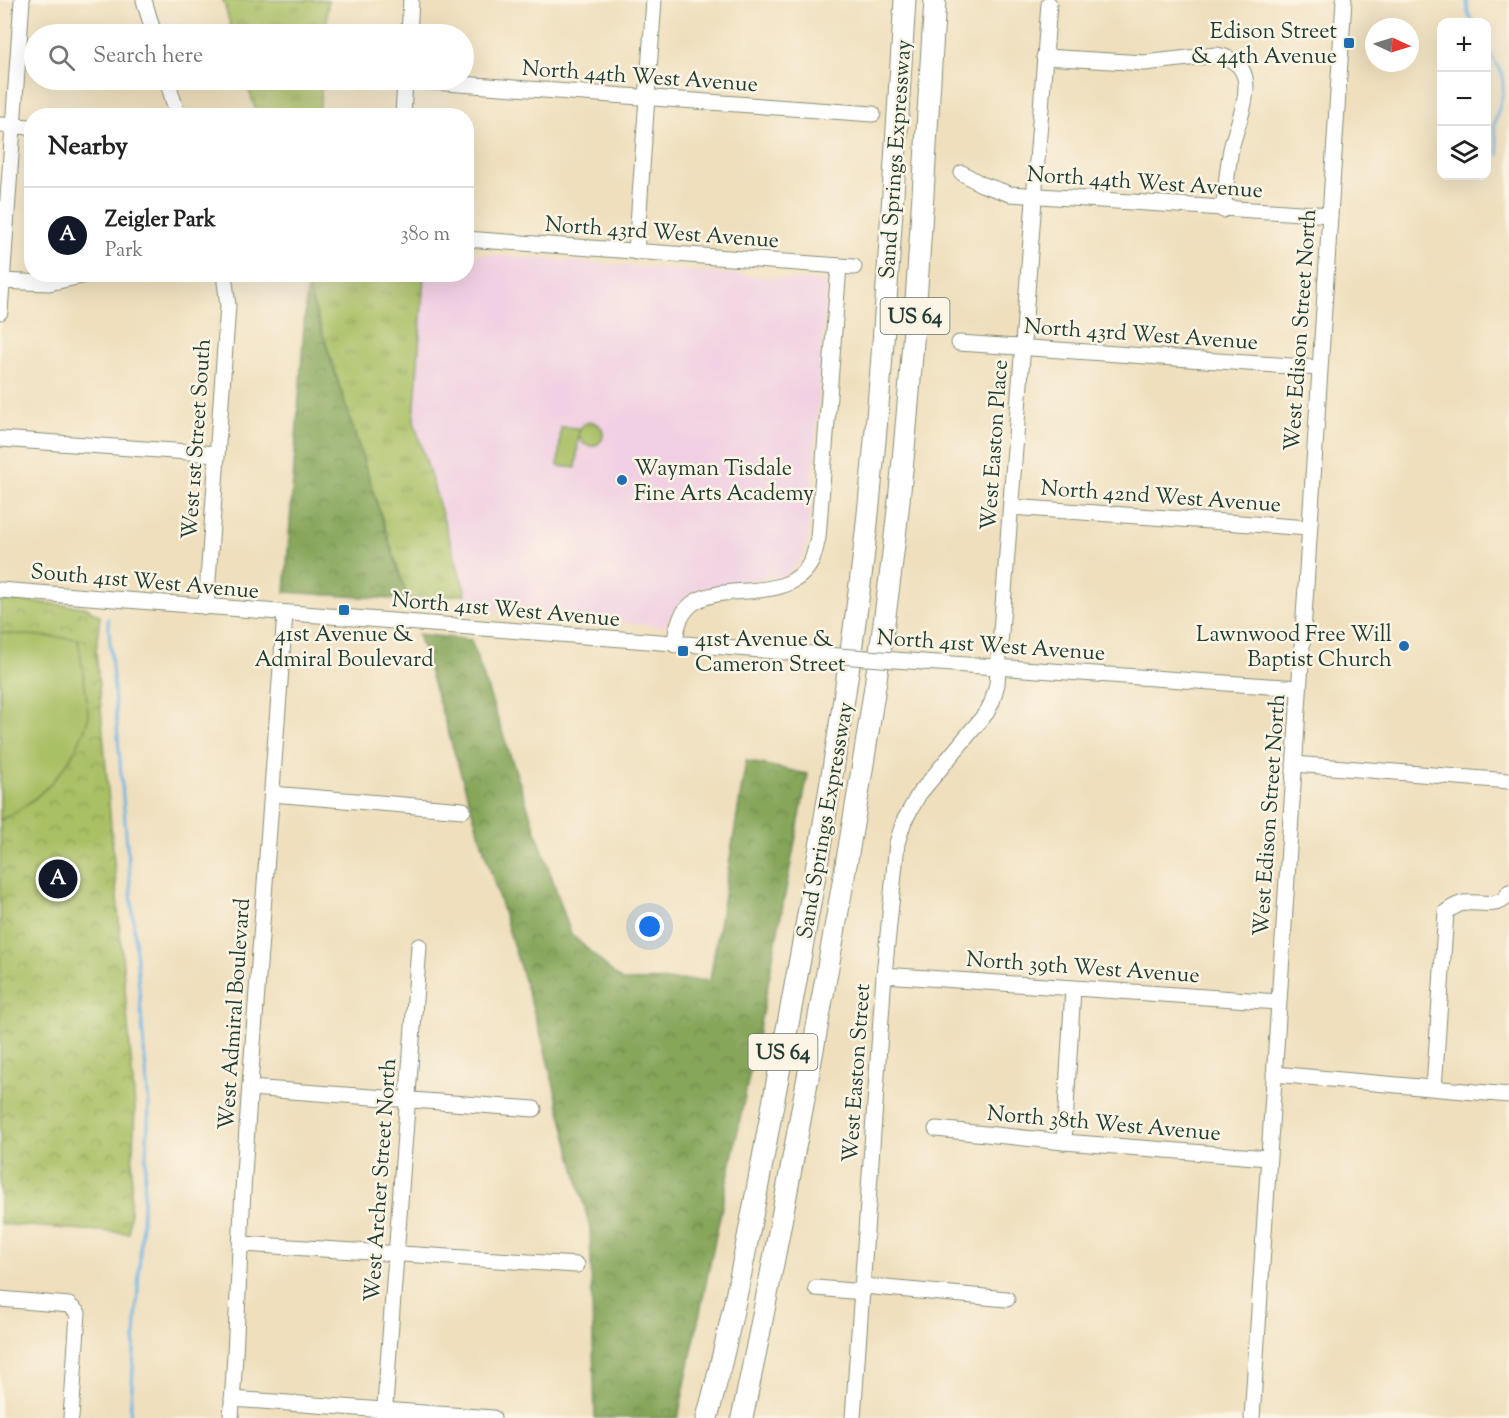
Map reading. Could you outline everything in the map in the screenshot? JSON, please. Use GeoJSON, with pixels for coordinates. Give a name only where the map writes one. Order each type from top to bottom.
{"type":"FeatureCollection","features":[{"type":"Feature","properties":{"kind":"highway","name":"Sand Springs Expressway"},"geometry":{"type":"LineString","coordinates":[[707,1418],[726,1344],[757,1192],[823,836],[847,683],[874,453],[905,0]]}},
{"type":"Feature","properties":{"kind":"highway","name":"Sand Springs Expressway"},"geometry":{"type":"LineString","coordinates":[[742,1418],[808,1079],[862,779],[876,684],[898,507],[910,384],[935,0]]}},
{"type":"Feature","properties":{"kind":"street"},"geometry":{"type":"LineString","coordinates":[[0,312],[6,125],[22,0]]}},
{"type":"Feature","properties":{"kind":"street"},"geometry":{"type":"LineString","coordinates":[[144,0],[151,24]]}},
{"type":"Feature","properties":{"kind":"street"},"geometry":{"type":"LineString","coordinates":[[410,24],[411,0]]}},
{"type":"Feature","properties":{"kind":"street"},"geometry":{"type":"LineString","coordinates":[[636,252],[654,0]]}},
{"type":"Feature","properties":{"kind":"street","name":"West Edison Street North"},"geometry":{"type":"LineString","coordinates":[[1252,1418],[1344,0]]}},
{"type":"Feature","properties":{"kind":"street","name":"West Easton Place"},"geometry":{"type":"LineString","coordinates":[[894,858],[899,834],[919,794],[987,712],[995,694],[999,667],[1049,4]]}},
{"type":"Feature","properties":{"kind":"street"},"geometry":{"type":"LineString","coordinates":[[1044,57],[1144,63],[1216,55],[1232,60],[1242,71],[1246,83],[1246,98],[1231,152],[1223,210]]}},
{"type":"Feature","properties":{"kind":"street","name":"North 44th West Avenue"},"geometry":{"type":"LineString","coordinates":[[474,85],[873,114]]}},
{"type":"Feature","properties":{"kind":"street"},"geometry":{"type":"LineString","coordinates":[[170,90],[176,108]]}},
{"type":"Feature","properties":{"kind":"street"},"geometry":{"type":"LineString","coordinates":[[403,108],[404,90]]}},
{"type":"Feature","properties":{"kind":"street"},"geometry":{"type":"LineString","coordinates":[[6,125],[24,126]]}},
{"type":"Feature","properties":{"kind":"street","name":"North 44th West Avenue"},"geometry":{"type":"LineString","coordinates":[[962,172],[981,184],[999,191],[1034,196],[1330,216]]}},
{"type":"Feature","properties":{"kind":"street","name":"North 43rd West Avenue"},"geometry":{"type":"LineString","coordinates":[[474,240],[846,267],[818,538],[811,561],[798,577],[780,588],[721,592],[699,600],[683,613],[676,625],[675,645]]}},
{"type":"Feature","properties":{"kind":"street"},"geometry":{"type":"LineString","coordinates":[[1,281],[24,282]]}},
{"type":"Feature","properties":{"kind":"street"},"geometry":{"type":"LineString","coordinates":[[25,282],[54,282]]}},
{"type":"Feature","properties":{"kind":"street","name":"West 1st Street South"},"geometry":{"type":"LineString","coordinates":[[206,607],[228,306],[225,282]]}},
{"type":"Feature","properties":{"kind":"street","name":"North 43rd West Avenue"},"geometry":{"type":"LineString","coordinates":[[959,343],[1319,368]]}},
{"type":"Feature","properties":{"kind":"street"},"geometry":{"type":"LineString","coordinates":[[0,439],[217,454]]}},
{"type":"Feature","properties":{"kind":"street","name":"North 42nd West Avenue"},"geometry":{"type":"LineString","coordinates":[[1011,507],[1309,528]]}},
{"type":"Feature","properties":{"kind":"street","name":"South 41st West Avenue"},"geometry":{"type":"LineString","coordinates":[[0,590],[285,614]]}},
{"type":"Feature","properties":{"kind":"street","name":"North 41st West Avenue"},"geometry":{"type":"LineString","coordinates":[[285,614],[675,645],[1298,688]]}},
{"type":"Feature","properties":{"kind":"street","name":"West Admiral Boulevard"},"geometry":{"type":"LineString","coordinates":[[231,1418],[250,1088],[285,614]]}},
{"type":"Feature","properties":{"kind":"street"},"geometry":{"type":"LineString","coordinates":[[1294,764],[1509,781]]}},
{"type":"Feature","properties":{"kind":"street"},"geometry":{"type":"LineString","coordinates":[[273,794],[463,810]]}},
{"type":"Feature","properties":{"kind":"street","name":"West Easton Street"},"geometry":{"type":"LineString","coordinates":[[853,1418],[894,858]]}},
{"type":"Feature","properties":{"kind":"street"},"geometry":{"type":"LineString","coordinates":[[1434,1088],[1446,912],[1463,903],[1498,903],[1503,901],[1509,892]]}},
{"type":"Feature","properties":{"kind":"street","name":"West Archer Street North"},"geometry":{"type":"LineString","coordinates":[[384,1414],[419,946]]}},
{"type":"Feature","properties":{"kind":"street","name":"North 39th West Avenue"},"geometry":{"type":"LineString","coordinates":[[884,975],[1278,1002]]}},
{"type":"Feature","properties":{"kind":"street"},"geometry":{"type":"LineString","coordinates":[[1064,1142],[1073,988]]}},
{"type":"Feature","properties":{"kind":"street"},"geometry":{"type":"LineString","coordinates":[[1274,1074],[1509,1095]]}},
{"type":"Feature","properties":{"kind":"street"},"geometry":{"type":"LineString","coordinates":[[250,1088],[534,1110]]}},
{"type":"Feature","properties":{"kind":"street","name":"North 38th West Avenue"},"geometry":{"type":"LineString","coordinates":[[936,1129],[1064,1142],[1268,1158]]}},
{"type":"Feature","properties":{"kind":"street"},"geometry":{"type":"LineString","coordinates":[[242,1244],[577,1265]]}},
{"type":"Feature","properties":{"kind":"street"},"geometry":{"type":"LineString","coordinates":[[816,1288],[1007,1299]]}},
{"type":"Feature","properties":{"kind":"street"},"geometry":{"type":"LineString","coordinates":[[0,1299],[62,1304],[75,1308],[78,1319],[71,1418]]}},
{"type":"Feature","properties":{"kind":"street"},"geometry":{"type":"LineString","coordinates":[[232,1399],[384,1414],[493,1418]]}},
{"type":"Feature","properties":{"kind":"shaded area","name":"Wayman Tisdale Fine Arts Academy"},"geometry":{"type":"Polygon","coordinates":[[[474,254],[827,282],[808,539],[803,555],[790,573],[780,578],[772,575],[697,589],[686,597],[669,617],[666,627],[491,609],[476,607],[468,603],[414,421],[424,282],[474,282],[474,254]]]}},
{"type":"Feature","properties":{"kind":"green space"},"geometry":{"type":"Polygon","coordinates":[[[223,0],[328,0],[327,24],[230,24],[223,0]]]}},
{"type":"Feature","properties":{"kind":"green space"},"geometry":{"type":"Polygon","coordinates":[[[249,90],[321,90],[320,108],[255,108],[249,90]]]}},
{"type":"Feature","properties":{"kind":"green space"},"geometry":{"type":"Polygon","coordinates":[[[306,282],[424,282],[414,421],[466,594],[408,600],[306,282]]]}},
{"type":"Feature","properties":{"kind":"green space"},"geometry":{"type":"Polygon","coordinates":[[[307,285],[408,600],[285,592],[307,285]]]}},
{"type":"Feature","properties":{"kind":"green space"},"geometry":{"type":"Polygon","coordinates":[[[591,422],[596,423],[602,429],[602,439],[596,445],[591,446],[586,445],[580,439],[579,434],[580,429],[586,423],[591,422]]]}},
{"type":"Feature","properties":{"kind":"green space"},"geometry":{"type":"Polygon","coordinates":[[[561,427],[579,428],[576,468],[558,466],[561,427]]]}},
{"type":"Feature","properties":{"kind":"green space"},"geometry":{"type":"Polygon","coordinates":[[[0,599],[85,607],[100,616],[96,651],[135,1107],[129,1233],[0,1224],[0,599]]]}},
{"type":"Feature","properties":{"kind":"green space"},"geometry":{"type":"Polygon","coordinates":[[[0,633],[78,639],[88,717],[76,749],[59,774],[38,796],[0,820],[0,633]]]}},
{"type":"Feature","properties":{"kind":"green space"},"geometry":{"type":"Polygon","coordinates":[[[418,634],[471,640],[571,934],[622,981],[710,980],[746,761],[808,774],[764,1004],[678,1418],[595,1418],[590,1228],[542,1039],[418,634]]]}},
{"type":"Feature","properties":{"kind":"waterway"},"geometry":{"type":"LineString","coordinates":[[1467,0],[1471,18]]}},
{"type":"Feature","properties":{"kind":"waterway"},"geometry":{"type":"LineString","coordinates":[[1491,55],[1503,75],[1503,93],[1494,126],[1499,155]]}},
{"type":"Feature","properties":{"kind":"waterway"},"geometry":{"type":"LineString","coordinates":[[108,619],[149,1107],[130,1418]]}},
{"type":"Feature","properties":{"kind":"place","name":"Edison Street & 44th Avenue"},"geometry":{"type":"Point","coordinates":[1349,43]}},
{"type":"Feature","properties":{"kind":"place","name":"Wayman Tisdale Fine Arts Academy"},"geometry":{"type":"Point","coordinates":[622,480]}},
{"type":"Feature","properties":{"kind":"place","name":"41st Avenue & Admiral Boulevard"},"geometry":{"type":"Point","coordinates":[344,610]}},
{"type":"Feature","properties":{"kind":"place","name":"Lawnwood Free Will Baptist Church"},"geometry":{"type":"Point","coordinates":[1404,646]}},
{"type":"Feature","properties":{"kind":"place","name":"41st Avenue & Cameron Street"},"geometry":{"type":"Point","coordinates":[683,651]}},
{"type":"Feature","properties":{"kind":"place","name":"Zeigler Park"},"geometry":{"type":"Point","coordinates":[58,879]}}]}
